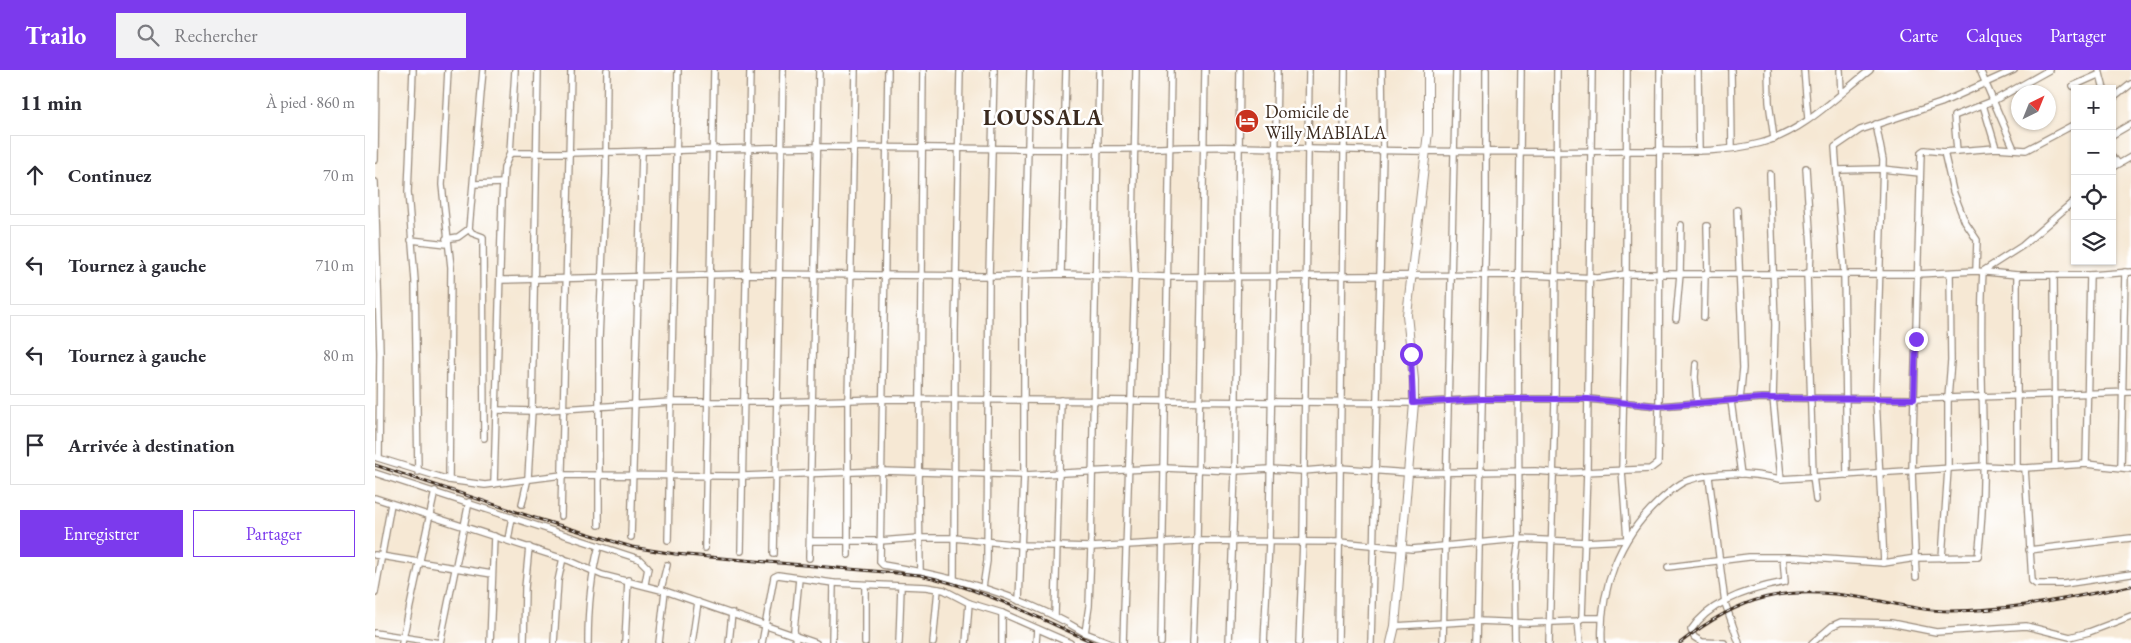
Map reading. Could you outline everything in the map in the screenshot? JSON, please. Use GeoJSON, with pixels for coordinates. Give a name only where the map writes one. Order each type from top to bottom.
{"type":"FeatureCollection","features":[{"type":"Feature","properties":{"kind":"street"},"geometry":{"type":"LineString","coordinates":[[375,160],[376,70]]}},
{"type":"Feature","properties":{"kind":"street"},"geometry":{"type":"LineString","coordinates":[[413,70],[409,192],[415,281],[418,472]]}},
{"type":"Feature","properties":{"kind":"street"},"geometry":{"type":"LineString","coordinates":[[448,70],[442,161],[447,242],[451,267],[449,480]]}},
{"type":"Feature","properties":{"kind":"street"},"geometry":{"type":"LineString","coordinates":[[411,240],[447,242],[469,229],[483,70]]}},
{"type":"Feature","properties":{"kind":"street"},"geometry":{"type":"LineString","coordinates":[[494,484],[503,183],[504,168],[510,154],[515,70]]}},
{"type":"Feature","properties":{"kind":"street"},"geometry":{"type":"LineString","coordinates":[[522,504],[528,478],[531,411],[537,70]]}},
{"type":"Feature","properties":{"kind":"street"},"geometry":{"type":"LineString","coordinates":[[561,516],[571,70]]}},
{"type":"Feature","properties":{"kind":"street"},"geometry":{"type":"LineString","coordinates":[[599,525],[601,276],[606,174],[607,70]]}},
{"type":"Feature","properties":{"kind":"street"},"geometry":{"type":"LineString","coordinates":[[668,540],[671,475],[678,70]]}},
{"type":"Feature","properties":{"kind":"street"},"geometry":{"type":"LineString","coordinates":[[705,548],[714,70]]}},
{"type":"Feature","properties":{"kind":"street"},"geometry":{"type":"LineString","coordinates":[[741,551],[750,70]]}},
{"type":"Feature","properties":{"kind":"street"},"geometry":{"type":"LineString","coordinates":[[775,554],[783,70]]}},
{"type":"Feature","properties":{"kind":"street"},"geometry":{"type":"LineString","coordinates":[[809,558],[809,472],[816,274],[819,70]]}},
{"type":"Feature","properties":{"kind":"street"},"geometry":{"type":"LineString","coordinates":[[848,555],[848,401],[855,70]]}},
{"type":"Feature","properties":{"kind":"street"},"geometry":{"type":"LineString","coordinates":[[888,70],[883,274],[881,564],[920,571],[983,587],[1055,616],[1085,633],[1111,643]]}},
{"type":"Feature","properties":{"kind":"street"},"geometry":{"type":"LineString","coordinates":[[920,571],[918,538],[923,70]]}},
{"type":"Feature","properties":{"kind":"street"},"geometry":{"type":"LineString","coordinates":[[954,579],[956,275],[960,70]]}},
{"type":"Feature","properties":{"kind":"street"},"geometry":{"type":"LineString","coordinates":[[983,587],[987,561],[989,276],[994,70]]}},
{"type":"Feature","properties":{"kind":"street"},"geometry":{"type":"LineString","coordinates":[[1019,601],[1024,475],[1025,274],[1030,70]]}},
{"type":"Feature","properties":{"kind":"street"},"geometry":{"type":"LineString","coordinates":[[1061,274],[1066,70]]}},
{"type":"Feature","properties":{"kind":"street"},"geometry":{"type":"LineString","coordinates":[[1085,633],[1089,606],[1091,547],[1099,70]]}},
{"type":"Feature","properties":{"kind":"street"},"geometry":{"type":"LineString","coordinates":[[1123,643],[1128,544],[1127,471],[1129,401],[1135,276],[1133,228],[1136,70]]}},
{"type":"Feature","properties":{"kind":"street"},"geometry":{"type":"LineString","coordinates":[[1161,643],[1171,70]]}},
{"type":"Feature","properties":{"kind":"street"},"geometry":{"type":"LineString","coordinates":[[1193,643],[1197,541],[1205,70]]}},
{"type":"Feature","properties":{"kind":"street"},"geometry":{"type":"LineString","coordinates":[[1229,643],[1235,472],[1240,70]]}},
{"type":"Feature","properties":{"kind":"street"},"geometry":{"type":"LineString","coordinates":[[1264,643],[1269,542],[1277,70]]}},
{"type":"Feature","properties":{"kind":"street"},"geometry":{"type":"LineString","coordinates":[[1299,643],[1303,542],[1309,70]]}},
{"type":"Feature","properties":{"kind":"street"},"geometry":{"type":"LineString","coordinates":[[1338,643],[1345,70]]}},
{"type":"Feature","properties":{"kind":"street"},"geometry":{"type":"LineString","coordinates":[[1371,643],[1375,545],[1378,276],[1383,152],[1381,70]]}},
{"type":"Feature","properties":{"kind":"street"},"geometry":{"type":"LineString","coordinates":[[1391,643],[1395,626],[1409,473],[1414,380],[1407,315],[1428,132],[1428,70]]}},
{"type":"Feature","properties":{"kind":"street"},"geometry":{"type":"LineString","coordinates":[[1443,643],[1443,547],[1447,472],[1456,70]]}},
{"type":"Feature","properties":{"kind":"street"},"geometry":{"type":"LineString","coordinates":[[1477,643],[1486,70]]}},
{"type":"Feature","properties":{"kind":"street"},"geometry":{"type":"LineString","coordinates":[[1515,643],[1515,576],[1519,539],[1517,471],[1521,70]]}},
{"type":"Feature","properties":{"kind":"street"},"geometry":{"type":"LineString","coordinates":[[1549,643],[1555,399],[1557,70]]}},
{"type":"Feature","properties":{"kind":"street"},"geometry":{"type":"LineString","coordinates":[[1580,643],[1587,471],[1591,278],[1592,70]]}},
{"type":"Feature","properties":{"kind":"street"},"geometry":{"type":"LineString","coordinates":[[1626,540],[1622,471],[1626,274],[1627,70]]}},
{"type":"Feature","properties":{"kind":"street"},"geometry":{"type":"LineString","coordinates":[[375,182],[377,457],[418,472],[449,480],[472,484],[494,484],[562,475],[743,476],[809,472],[919,471],[1024,475],[1164,468],[1235,472],[1270,469],[1303,471],[1340,468],[1409,473],[1622,471],[1650,469],[1658,463],[1658,151],[1660,70]]}},
{"type":"Feature","properties":{"kind":"street"},"geometry":{"type":"LineString","coordinates":[[1698,70],[1699,151]]}},
{"type":"Feature","properties":{"kind":"street"},"geometry":{"type":"LineString","coordinates":[[1731,70],[1732,148]]}},
{"type":"Feature","properties":{"kind":"street"},"geometry":{"type":"LineString","coordinates":[[1768,70],[1769,102],[1777,138]]}},
{"type":"Feature","properties":{"kind":"street"},"geometry":{"type":"LineString","coordinates":[[1805,70],[1808,119]]}},
{"type":"Feature","properties":{"kind":"street"},"geometry":{"type":"LineString","coordinates":[[1840,70],[1841,93]]}},
{"type":"Feature","properties":{"kind":"street"},"geometry":{"type":"LineString","coordinates":[[510,154],[642,153],[818,147],[854,149],[1240,147],[1383,152],[1454,150],[1519,153],[1699,151],[1758,144],[1777,138],[1808,119],[1870,70]]}},
{"type":"Feature","properties":{"kind":"street"},"geometry":{"type":"LineString","coordinates":[[1980,70],[1995,100],[2014,149]]}},
{"type":"Feature","properties":{"kind":"street"},"geometry":{"type":"LineString","coordinates":[[1847,475],[1844,273],[1835,148],[1860,130],[1941,103],[1987,84],[2014,70]]}},
{"type":"Feature","properties":{"kind":"street"},"geometry":{"type":"LineString","coordinates":[[1957,151],[1953,118],[1995,100],[2049,70]]}},
{"type":"Feature","properties":{"kind":"street"},"geometry":{"type":"LineString","coordinates":[[2075,85],[2099,72],[2103,85]]}},
{"type":"Feature","properties":{"kind":"street"},"geometry":{"type":"LineString","coordinates":[[2116,96],[2131,84]]}},
{"type":"Feature","properties":{"kind":"street"},"geometry":{"type":"LineString","coordinates":[[1983,105],[1996,148]]}},
{"type":"Feature","properties":{"kind":"street"},"geometry":{"type":"LineString","coordinates":[[1875,124],[1881,144],[1882,169],[1876,398],[1884,563]]}},
{"type":"Feature","properties":{"kind":"street"},"geometry":{"type":"LineString","coordinates":[[2116,133],[2131,124]]}},
{"type":"Feature","properties":{"kind":"street"},"geometry":{"type":"LineString","coordinates":[[1916,577],[1912,470],[1921,152],[1924,150],[1944,152],[1996,148],[2026,150],[2071,126]]}},
{"type":"Feature","properties":{"kind":"street"},"geometry":{"type":"LineString","coordinates":[[1668,567],[1719,560],[1783,557],[1884,563],[1916,558],[1978,556],[1984,466],[1977,240],[1965,222],[1953,191],[1944,152]]}},
{"type":"Feature","properties":{"kind":"street"},"geometry":{"type":"LineString","coordinates":[[631,537],[642,153]]}},
{"type":"Feature","properties":{"kind":"street"},"geometry":{"type":"LineString","coordinates":[[2116,161],[2118,163],[2131,157]]}},
{"type":"Feature","properties":{"kind":"street"},"geometry":{"type":"LineString","coordinates":[[1806,168],[1811,246],[1809,273],[1811,398],[1813,476],[1816,500]]}},
{"type":"Feature","properties":{"kind":"street"},"geometry":{"type":"LineString","coordinates":[[1838,170],[1882,169],[1920,173]]}},
{"type":"Feature","properties":{"kind":"street"},"geometry":{"type":"LineString","coordinates":[[1771,174],[1773,398],[1781,479]]}},
{"type":"Feature","properties":{"kind":"street"},"geometry":{"type":"LineString","coordinates":[[474,184],[503,183]]}},
{"type":"Feature","properties":{"kind":"street"},"geometry":{"type":"LineString","coordinates":[[1979,271],[2022,246],[2071,203]]}},
{"type":"Feature","properties":{"kind":"street"},"geometry":{"type":"LineString","coordinates":[[1737,210],[1743,368],[1740,400]]}},
{"type":"Feature","properties":{"kind":"street"},"geometry":{"type":"LineString","coordinates":[[1676,319],[1680,274],[1681,225]]}},
{"type":"Feature","properties":{"kind":"street"},"geometry":{"type":"LineString","coordinates":[[1704,317],[1707,226]]}},
{"type":"Feature","properties":{"kind":"street"},"geometry":{"type":"LineString","coordinates":[[469,229],[472,233],[483,237],[484,438]]}},
{"type":"Feature","properties":{"kind":"street"},"geometry":{"type":"LineString","coordinates":[[501,280],[711,274],[989,276],[1025,274],[1135,276],[1342,275],[1555,276],[1591,278],[1626,274],[1917,274],[1979,271],[2017,275],[2054,275],[2128,272],[2121,467]]}},
{"type":"Feature","properties":{"kind":"street"},"geometry":{"type":"LineString","coordinates":[[1941,558],[1948,469],[1948,398],[1951,361],[1949,273]]}},
{"type":"Feature","properties":{"kind":"street"},"geometry":{"type":"LineString","coordinates":[[2086,464],[2090,274]]}},
{"type":"Feature","properties":{"kind":"street"},"geometry":{"type":"LineString","coordinates":[[2017,275],[2017,468]]}},
{"type":"Feature","properties":{"kind":"street"},"geometry":{"type":"LineString","coordinates":[[2054,275],[2055,466]]}},
{"type":"Feature","properties":{"kind":"street"},"geometry":{"type":"LineString","coordinates":[[1696,364],[1697,404]]}},
{"type":"Feature","properties":{"kind":"street"},"geometry":{"type":"LineString","coordinates":[[497,410],[531,411],[599,408],[671,402],[848,401],[883,399],[1235,400],[1413,403],[1519,398],[1588,399],[1659,406],[1773,398],[1914,399],[2131,392]]}},
{"type":"Feature","properties":{"kind":"street"},"geometry":{"type":"LineString","coordinates":[[1055,616],[1061,400]]}},
{"type":"Feature","properties":{"kind":"street"},"geometry":{"type":"LineString","coordinates":[[1731,401],[1741,474]]}},
{"type":"Feature","properties":{"kind":"street"},"geometry":{"type":"LineString","coordinates":[[1602,643],[1602,618],[1612,570],[1626,540],[1637,524],[1663,497],[1684,482],[1741,474],[1757,474],[1781,479],[1984,466],[2025,468],[2086,464],[2131,469]]}},
{"type":"Feature","properties":{"kind":"street"},"geometry":{"type":"LineString","coordinates":[[2025,468],[2031,580],[2036,584],[2064,584],[2131,574]]}},
{"type":"Feature","properties":{"kind":"street"},"geometry":{"type":"LineString","coordinates":[[375,473],[469,502],[643,561],[648,568],[645,584]]}},
{"type":"Feature","properties":{"kind":"street"},"geometry":{"type":"LineString","coordinates":[[1709,477],[1725,603],[1739,643]]}},
{"type":"Feature","properties":{"kind":"street"},"geometry":{"type":"LineString","coordinates":[[402,640],[435,491]]}},
{"type":"Feature","properties":{"kind":"street"},"geometry":{"type":"LineString","coordinates":[[375,498],[563,558],[592,571],[663,590],[766,626],[795,640],[816,643]]}},
{"type":"Feature","properties":{"kind":"street"},"geometry":{"type":"LineString","coordinates":[[375,632],[402,640],[440,643],[469,502]]}},
{"type":"Feature","properties":{"kind":"street"},"geometry":{"type":"LineString","coordinates":[[375,593],[383,557],[391,504]]}},
{"type":"Feature","properties":{"kind":"street"},"geometry":{"type":"LineString","coordinates":[[509,540],[512,517]]}},
{"type":"Feature","properties":{"kind":"street"},"geometry":{"type":"LineString","coordinates":[[490,643],[495,536]]}},
{"type":"Feature","properties":{"kind":"street"},"geometry":{"type":"LineString","coordinates":[[810,541],[954,538],[986,543],[1091,547],[1197,541],[1339,542],[1402,549],[1519,539],[1585,542],[1626,540]]}},
{"type":"Feature","properties":{"kind":"street"},"geometry":{"type":"LineString","coordinates":[[2029,550],[2131,538]]}},
{"type":"Feature","properties":{"kind":"street"},"geometry":{"type":"LineString","coordinates":[[588,643],[588,602],[592,571],[599,546]]}},
{"type":"Feature","properties":{"kind":"street"},"geometry":{"type":"LineString","coordinates":[[524,643],[525,588],[529,547]]}},
{"type":"Feature","properties":{"kind":"street"},"geometry":{"type":"LineString","coordinates":[[375,555],[492,574]]}},
{"type":"Feature","properties":{"kind":"street"},"geometry":{"type":"LineString","coordinates":[[1724,643],[1702,642],[1694,637],[1691,630],[1703,616],[1725,603],[1763,587],[1785,582],[1783,557]]}},
{"type":"Feature","properties":{"kind":"street"},"geometry":{"type":"LineString","coordinates":[[554,643],[559,581],[563,558]]}},
{"type":"Feature","properties":{"kind":"street"},"geometry":{"type":"LineString","coordinates":[[659,643],[667,565]]}},
{"type":"Feature","properties":{"kind":"street"},"geometry":{"type":"LineString","coordinates":[[762,643],[775,576],[833,583],[901,586],[948,591],[969,603],[1002,613],[1070,643]]}},
{"type":"Feature","properties":{"kind":"street"},"geometry":{"type":"LineString","coordinates":[[795,640],[799,579]]}},
{"type":"Feature","properties":{"kind":"street"},"geometry":{"type":"LineString","coordinates":[[625,643],[628,580]]}},
{"type":"Feature","properties":{"kind":"street"},"geometry":{"type":"LineString","coordinates":[[832,643],[833,583]]}},
{"type":"Feature","properties":{"kind":"street"},"geometry":{"type":"LineString","coordinates":[[865,584],[865,643]]}},
{"type":"Feature","properties":{"kind":"street"},"geometry":{"type":"LineString","coordinates":[[899,643],[901,586]]}},
{"type":"Feature","properties":{"kind":"street"},"geometry":{"type":"LineString","coordinates":[[933,643],[938,589]]}},
{"type":"Feature","properties":{"kind":"street"},"geometry":{"type":"LineString","coordinates":[[692,643],[698,602]]}},
{"type":"Feature","properties":{"kind":"street"},"geometry":{"type":"LineString","coordinates":[[966,643],[969,603]]}},
{"type":"Feature","properties":{"kind":"street"},"geometry":{"type":"LineString","coordinates":[[729,643],[731,613]]}},
{"type":"Feature","properties":{"kind":"street"},"geometry":{"type":"LineString","coordinates":[[1002,613],[1002,643]]}},
{"type":"Feature","properties":{"kind":"street"},"geometry":{"type":"LineString","coordinates":[[1812,643],[1832,626],[1841,622],[1891,622],[1936,632],[2026,626],[2070,636],[2089,632],[2131,616]]}},
{"type":"Feature","properties":{"kind":"street"},"geometry":{"type":"LineString","coordinates":[[1395,626],[1477,621],[1549,623],[1602,618]]}},
{"type":"Feature","properties":{"kind":"street"},"geometry":{"type":"LineString","coordinates":[[1036,643],[1037,629]]}},
{"type":"Feature","properties":{"kind":"railway"},"geometry":{"type":"LineString","coordinates":[[375,465],[535,518],[632,547],[675,554],[920,575],[965,588],[1009,604],[1095,643]]}},
{"type":"Feature","properties":{"kind":"railway"},"geometry":{"type":"LineString","coordinates":[[1680,643],[1724,613],[1766,597],[1788,594],[1837,594],[1918,608],[1951,611],[2019,606],[2131,586]]}},
{"type":"Feature","properties":{"kind":"place","name":"Domicile de Willy MABIALA"},"geometry":{"type":"Point","coordinates":[1247,121]}},
{"type":"Feature","properties":{"kind":"district","name":"LOUSSALA"},"geometry":{"type":"Point","coordinates":[1043,117]}},
{"type":"Feature","properties":{"kind":"route"},"geometry":{"type":"LineString","coordinates":[[1411,354],[1414,380],[1413,403],[1482,399],[1588,399],[1659,406],[1762,398],[1914,399],[1916,339]]}}]}
